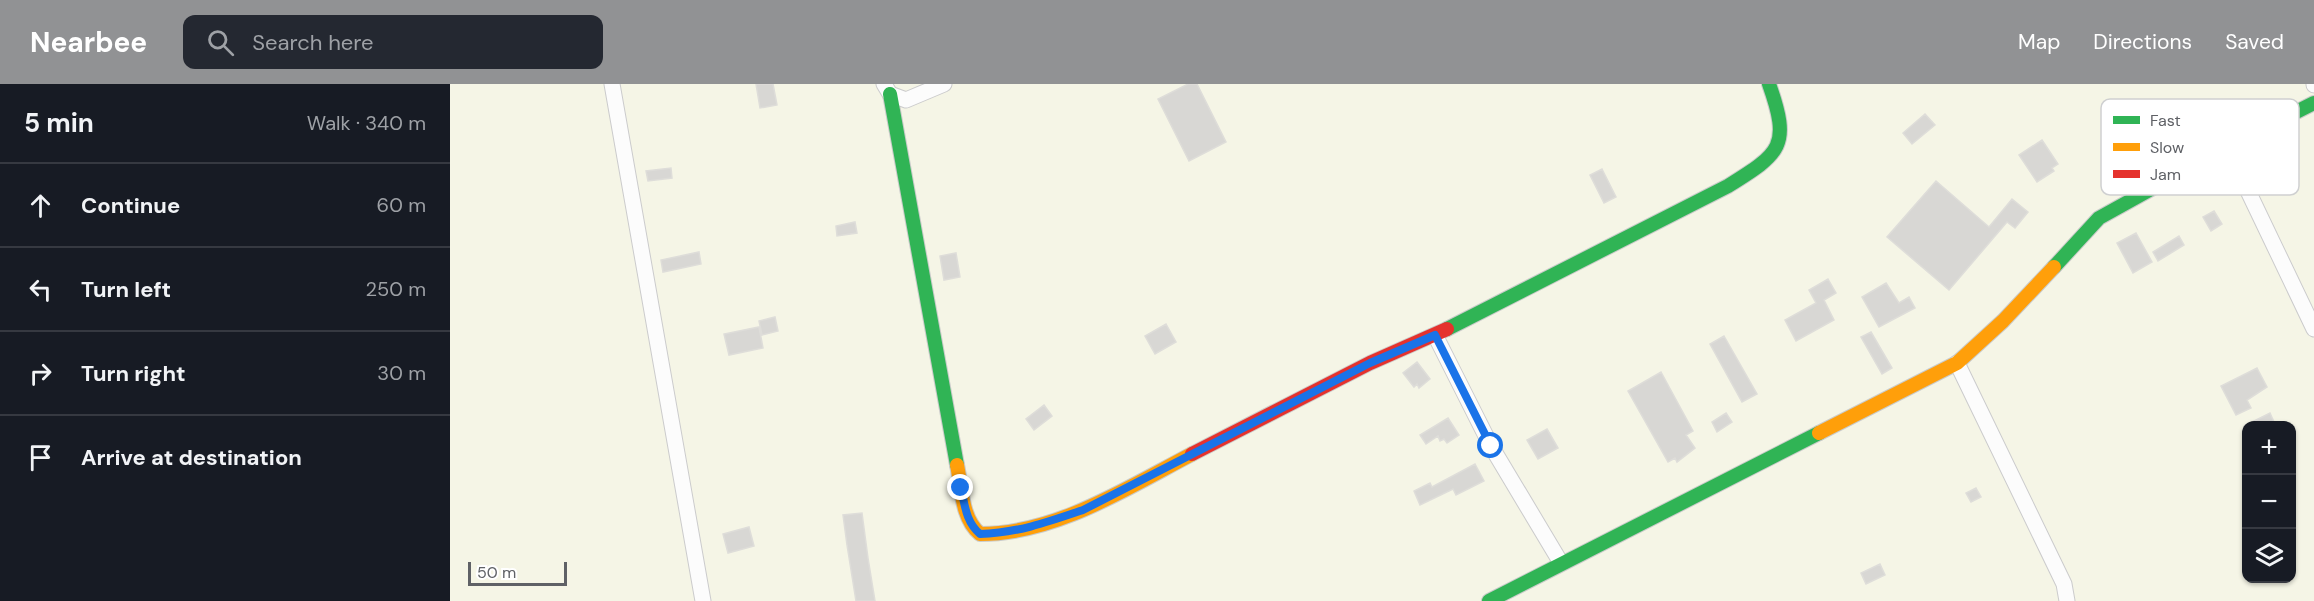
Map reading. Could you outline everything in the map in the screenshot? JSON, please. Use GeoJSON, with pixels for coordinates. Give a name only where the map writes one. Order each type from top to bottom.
{"type":"FeatureCollection","features":[{"type":"Feature","properties":{"kind":"street"},"geometry":{"type":"LineString","coordinates":[[612,84],[703,601]]}},
{"type":"Feature","properties":{"kind":"street"},"geometry":{"type":"LineString","coordinates":[[887,89],[906,99],[944,84]]}},
{"type":"Feature","properties":{"kind":"street"},"geometry":{"type":"LineString","coordinates":[[887,89],[967,517],[972,527],[980,534],[1007,534],[1083,510],[1370,363],[1435,335],[1728,186],[1765,164],[1780,146],[1783,125],[1769,84]]}},
{"type":"Feature","properties":{"kind":"street"},"geometry":{"type":"LineString","coordinates":[[2299,111],[2314,103]]}},
{"type":"Feature","properties":{"kind":"street"},"geometry":{"type":"LineString","coordinates":[[1489,601],[1957,363],[2002,321],[2099,219],[2142,195]]}},
{"type":"Feature","properties":{"kind":"street"},"geometry":{"type":"LineString","coordinates":[[2250,195],[2314,329]]}},
{"type":"Feature","properties":{"kind":"street"},"geometry":{"type":"LineString","coordinates":[[1435,335],[1491,446],[1561,563]]}},
{"type":"Feature","properties":{"kind":"street"},"geometry":{"type":"LineString","coordinates":[[1957,363],[2064,584],[2067,601]]}},
{"type":"Feature","properties":{"kind":"shaded area"},"geometry":{"type":"Polygon","coordinates":[[[450,84],[2314,84],[2314,601],[450,601],[450,84]]]}},
{"type":"Feature","properties":{"kind":"building"},"geometry":{"type":"Polygon","coordinates":[[[756,84],[773,84],[777,105],[760,108],[756,84]]]}},
{"type":"Feature","properties":{"kind":"building"},"geometry":{"type":"Polygon","coordinates":[[[1188,84],[1197,84],[1226,142],[1189,161],[1158,99],[1188,84]]]}},
{"type":"Feature","properties":{"kind":"building"},"geometry":{"type":"Polygon","coordinates":[[[1925,114],[1935,125],[1912,144],[1903,133],[1925,114]]]}},
{"type":"Feature","properties":{"kind":"building"},"geometry":{"type":"Polygon","coordinates":[[[2042,140],[2058,164],[2052,168],[2054,171],[2037,182],[2019,155],[2042,140]]]}},
{"type":"Feature","properties":{"kind":"building"},"geometry":{"type":"Polygon","coordinates":[[[671,168],[672,178],[648,181],[646,171],[671,168]]]}},
{"type":"Feature","properties":{"kind":"building"},"geometry":{"type":"Polygon","coordinates":[[[1602,169],[1616,197],[1604,203],[1590,175],[1602,169]]]}},
{"type":"Feature","properties":{"kind":"building"},"geometry":{"type":"Polygon","coordinates":[[[1936,181],[1989,227],[2012,199],[2028,212],[2015,228],[2007,222],[1949,290],[1887,237],[1936,181]]]}},
{"type":"Feature","properties":{"kind":"building"},"geometry":{"type":"Polygon","coordinates":[[[2214,211],[2222,224],[2211,231],[2203,217],[2214,211]]]}},
{"type":"Feature","properties":{"kind":"building"},"geometry":{"type":"Polygon","coordinates":[[[855,222],[857,233],[837,236],[836,226],[855,222]]]}},
{"type":"Feature","properties":{"kind":"building"},"geometry":{"type":"Polygon","coordinates":[[[2136,233],[2152,262],[2133,273],[2117,243],[2136,233]]]}},
{"type":"Feature","properties":{"kind":"building"},"geometry":{"type":"Polygon","coordinates":[[[2179,236],[2184,245],[2158,261],[2153,252],[2179,236]]]}},
{"type":"Feature","properties":{"kind":"building"},"geometry":{"type":"Polygon","coordinates":[[[699,252],[701,264],[663,272],[661,260],[699,252]]]}},
{"type":"Feature","properties":{"kind":"building"},"geometry":{"type":"Polygon","coordinates":[[[956,253],[960,277],[944,280],[940,256],[956,253]]]}},
{"type":"Feature","properties":{"kind":"building"},"geometry":{"type":"Polygon","coordinates":[[[1828,279],[1836,293],[1824,300],[1834,320],[1796,341],[1785,320],[1816,303],[1809,290],[1828,279]]]}},
{"type":"Feature","properties":{"kind":"building"},"geometry":{"type":"Polygon","coordinates":[[[1886,283],[1899,303],[1909,297],[1915,308],[1879,327],[1862,297],[1886,283]]]}},
{"type":"Feature","properties":{"kind":"building"},"geometry":{"type":"Polygon","coordinates":[[[775,317],[778,331],[762,335],[759,321],[775,317]]]}},
{"type":"Feature","properties":{"kind":"building"},"geometry":{"type":"Polygon","coordinates":[[[1166,324],[1176,342],[1155,354],[1145,336],[1166,324]]]}},
{"type":"Feature","properties":{"kind":"building"},"geometry":{"type":"Polygon","coordinates":[[[759,327],[763,348],[729,355],[724,334],[759,327]]]}},
{"type":"Feature","properties":{"kind":"building"},"geometry":{"type":"Polygon","coordinates":[[[1871,332],[1892,368],[1882,374],[1861,337],[1871,332]]]}},
{"type":"Feature","properties":{"kind":"building"},"geometry":{"type":"Polygon","coordinates":[[[1724,336],[1757,394],[1742,402],[1710,344],[1724,336]]]}},
{"type":"Feature","properties":{"kind":"building"},"geometry":{"type":"Polygon","coordinates":[[[1417,362],[1430,379],[1419,388],[1417,384],[1414,387],[1403,373],[1417,362]]]}},
{"type":"Feature","properties":{"kind":"building"},"geometry":{"type":"Polygon","coordinates":[[[2257,368],[2267,387],[2247,400],[2251,408],[2236,415],[2221,386],[2257,368]]]}},
{"type":"Feature","properties":{"kind":"building"},"geometry":{"type":"Polygon","coordinates":[[[1661,372],[1693,431],[1686,435],[1695,448],[1677,462],[1675,458],[1668,462],[1628,391],[1661,372]]]}},
{"type":"Feature","properties":{"kind":"building"},"geometry":{"type":"Polygon","coordinates":[[[1044,405],[1052,416],[1034,430],[1026,419],[1044,405]]]}},
{"type":"Feature","properties":{"kind":"building"},"geometry":{"type":"Polygon","coordinates":[[[1726,413],[1732,422],[1717,432],[1712,422],[1726,413]]]}},
{"type":"Feature","properties":{"kind":"building"},"geometry":{"type":"Polygon","coordinates":[[[2270,413],[2274,421],[2254,421],[2270,413]]]}},
{"type":"Feature","properties":{"kind":"building"},"geometry":{"type":"Polygon","coordinates":[[[1448,418],[1459,435],[1447,443],[1444,439],[1440,441],[1438,436],[1426,444],[1420,435],[1448,418]]]}},
{"type":"Feature","properties":{"kind":"building"},"geometry":{"type":"Polygon","coordinates":[[[1547,429],[1558,448],[1538,459],[1527,440],[1547,429]]]}},
{"type":"Feature","properties":{"kind":"building"},"geometry":{"type":"Polygon","coordinates":[[[1475,464],[1484,481],[1456,495],[1453,489],[1420,505],[1414,491],[1430,483],[1432,487],[1475,464]]]}},
{"type":"Feature","properties":{"kind":"building"},"geometry":{"type":"Polygon","coordinates":[[[1976,488],[1981,497],[1971,502],[1966,493],[1976,488]]]}},
{"type":"Feature","properties":{"kind":"building"},"geometry":{"type":"Polygon","coordinates":[[[862,513],[875,601],[856,601],[847,545],[843,515],[862,513]]]}},
{"type":"Feature","properties":{"kind":"building"},"geometry":{"type":"Polygon","coordinates":[[[749,527],[754,546],[728,553],[723,534],[749,527]]]}},
{"type":"Feature","properties":{"kind":"building"},"geometry":{"type":"Polygon","coordinates":[[[1880,564],[1885,575],[1866,584],[1861,573],[1880,564]]]}},
{"type":"Feature","properties":{"kind":"traffic: fast"},"geometry":{"type":"LineString","coordinates":[[1447,329],[1728,186],[1760,165],[1777,146],[1780,135],[1776,105],[1769,84]]}},
{"type":"Feature","properties":{"kind":"traffic: fast"},"geometry":{"type":"LineString","coordinates":[[890,94],[957,465]]}},
{"type":"Feature","properties":{"kind":"traffic: fast"},"geometry":{"type":"LineString","coordinates":[[2299,111],[2314,103]]}},
{"type":"Feature","properties":{"kind":"traffic: fast"},"geometry":{"type":"LineString","coordinates":[[2054,267],[2099,218],[2140,195]]}},
{"type":"Feature","properties":{"kind":"traffic: fast"},"geometry":{"type":"LineString","coordinates":[[1489,601],[1819,433]]}},
{"type":"Feature","properties":{"kind":"traffic: slow"},"geometry":{"type":"LineString","coordinates":[[1819,433],[1957,363],[2003,321],[2054,267]]}},
{"type":"Feature","properties":{"kind":"traffic: slow"},"geometry":{"type":"LineString","coordinates":[[957,465],[966,511],[969,520],[980,534],[1008,532],[1063,518],[1090,507],[1192,454]]}},
{"type":"Feature","properties":{"kind":"traffic: jam"},"geometry":{"type":"LineString","coordinates":[[1192,454],[1370,363],[1447,329]]}},
{"type":"Feature","properties":{"kind":"route"},"geometry":{"type":"LineString","coordinates":[[961,488],[967,517],[972,527],[980,534],[1007,534],[1042,524],[1083,510],[1370,363],[1435,335],[1491,446]]}}]}
